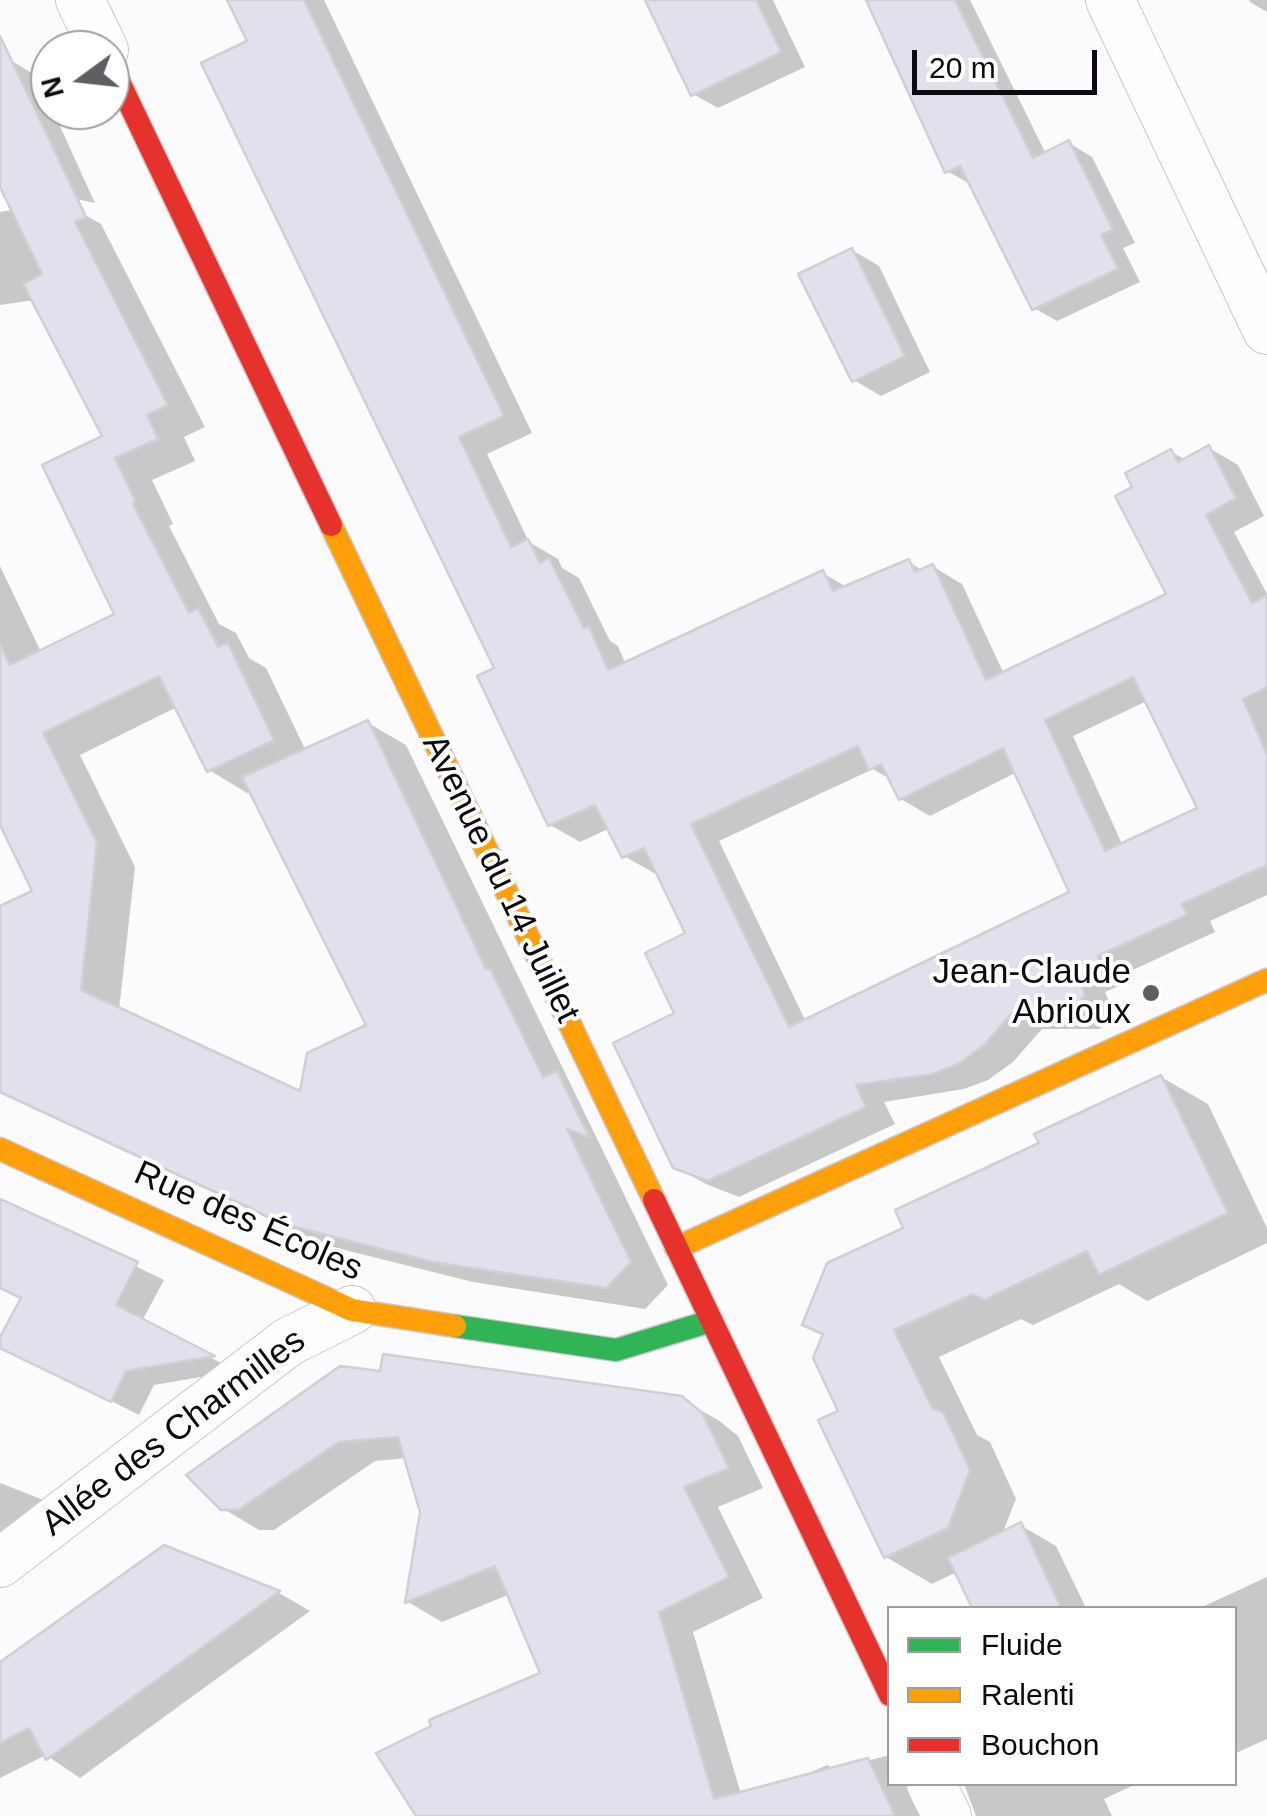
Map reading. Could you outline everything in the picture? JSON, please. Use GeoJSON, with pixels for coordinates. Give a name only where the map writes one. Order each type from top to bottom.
{"type":"FeatureCollection","features":[{"type":"Feature","properties":{"kind":"street"},"geometry":{"type":"LineString","coordinates":[[80,0],[94,30]]}},
{"type":"Feature","properties":{"kind":"street"},"geometry":{"type":"LineString","coordinates":[[1110,0],[1267,330]]}},
{"type":"Feature","properties":{"kind":"street","name":"Avenue du 14 Juillet"},"geometry":{"type":"LineString","coordinates":[[130,105],[887,1689]]}},
{"type":"Feature","properties":{"kind":"street"},"geometry":{"type":"LineString","coordinates":[[676,1248],[1267,980]]}},
{"type":"Feature","properties":{"kind":"street","name":"Rue des Écoles"},"geometry":{"type":"LineString","coordinates":[[0,1149],[352,1310],[616,1350],[711,1321]]}},
{"type":"Feature","properties":{"kind":"street","name":"Allée des Charmilles"},"geometry":{"type":"LineString","coordinates":[[0,1563],[288,1342],[352,1310]]}},
{"type":"Feature","properties":{"kind":"street"},"geometry":{"type":"LineString","coordinates":[[933,1786],[947,1816]]}},
{"type":"Feature","properties":{"kind":"building"},"geometry":{"type":"Polygon","coordinates":[[[227,0],[304,0],[504,416],[459,437],[511,547],[528,539],[540,563],[549,558],[584,628],[589,626],[608,670],[823,570],[833,591],[909,559],[915,572],[933,564],[986,680],[1166,594],[1115,496],[1132,487],[1125,473],[1171,449],[1178,462],[1209,445],[1236,498],[1206,515],[1252,603],[1267,595],[1267,687],[1243,699],[1267,755],[1267,865],[1182,904],[1187,915],[1098,956],[1102,964],[1077,975],[1085,995],[1070,1013],[1012,1013],[984,1045],[958,1064],[933,1074],[856,1085],[866,1107],[708,1181],[673,1168],[613,1043],[674,1013],[645,953],[685,933],[644,848],[622,858],[595,805],[548,826],[477,676],[494,668],[201,63],[247,41],[227,0]],[[1133,677],[1045,720],[1105,851],[1197,808],[1133,677]],[[858,746],[691,824],[789,1027],[1069,892],[1003,748],[899,800],[881,764],[869,770],[858,746]]]}},
{"type":"Feature","properties":{"kind":"building"},"geometry":{"type":"Polygon","coordinates":[[[645,0],[756,0],[781,52],[691,96],[645,0]]]}},
{"type":"Feature","properties":{"kind":"building"},"geometry":{"type":"Polygon","coordinates":[[[866,0],[955,0],[1033,158],[1069,140],[1113,230],[1101,235],[1118,269],[1032,310],[960,166],[945,173],[866,0]]]}},
{"type":"Feature","properties":{"kind":"building"},"geometry":{"type":"Polygon","coordinates":[[[0,36],[30,99],[30,130],[45,130],[86,217],[75,222],[168,405],[147,415],[158,439],[115,458],[136,502],[133,504],[189,613],[198,608],[218,647],[228,643],[274,740],[207,772],[159,676],[43,733],[97,843],[81,990],[300,1091],[307,1053],[366,1025],[242,777],[368,720],[486,969],[490,968],[543,1077],[557,1071],[589,1137],[567,1129],[631,1262],[606,1288],[432,1262],[284,1224],[0,1092],[0,906],[32,891],[0,825],[0,644],[10,665],[114,614],[42,465],[102,436],[23,284],[42,274],[0,187],[0,36]]]}},
{"type":"Feature","properties":{"kind":"building"},"geometry":{"type":"Polygon","coordinates":[[[852,248],[905,356],[852,382],[798,274],[852,248]]]}},
{"type":"Feature","properties":{"kind":"building"},"geometry":{"type":"Polygon","coordinates":[[[1161,1075],[1228,1213],[1099,1275],[1087,1251],[984,1300],[973,1294],[894,1330],[932,1408],[943,1412],[970,1470],[948,1528],[884,1558],[818,1420],[838,1411],[813,1358],[823,1334],[802,1325],[827,1263],[903,1228],[895,1210],[1039,1143],[1034,1134],[1161,1075]]]}},
{"type":"Feature","properties":{"kind":"building"},"geometry":{"type":"Polygon","coordinates":[[[0,1199],[138,1262],[116,1305],[215,1356],[126,1371],[111,1402],[0,1348],[0,1337],[21,1298],[0,1288],[0,1199]]]}},
{"type":"Feature","properties":{"kind":"building"},"geometry":{"type":"Polygon","coordinates":[[[383,1354],[682,1396],[702,1413],[729,1468],[684,1487],[729,1577],[659,1612],[714,1799],[868,1758],[895,1816],[416,1816],[376,1753],[431,1726],[429,1720],[540,1673],[495,1566],[405,1603],[420,1512],[398,1437],[339,1442],[238,1510],[221,1510],[186,1475],[340,1366],[380,1371],[383,1354]]]}},
{"type":"Feature","properties":{"kind":"building"},"geometry":{"type":"Polygon","coordinates":[[[1021,1522],[1060,1606],[971,1606],[948,1558],[1021,1522]]]}},
{"type":"Feature","properties":{"kind":"building"},"geometry":{"type":"Polygon","coordinates":[[[164,1545],[280,1591],[46,1760],[29,1728],[0,1743],[0,1662],[164,1545]]]}},
{"type":"Feature","properties":{"kind":"traffic: fast"},"geometry":{"type":"LineString","coordinates":[[455,1326],[616,1350],[711,1321]]}},
{"type":"Feature","properties":{"kind":"traffic: slow"},"geometry":{"type":"LineString","coordinates":[[331,525],[654,1200]]}},
{"type":"Feature","properties":{"kind":"traffic: slow"},"geometry":{"type":"LineString","coordinates":[[676,1248],[1267,980]]}},
{"type":"Feature","properties":{"kind":"traffic: slow"},"geometry":{"type":"LineString","coordinates":[[0,1149],[352,1310],[455,1326]]}},
{"type":"Feature","properties":{"kind":"traffic: jam"},"geometry":{"type":"LineString","coordinates":[[130,105],[331,525]]}},
{"type":"Feature","properties":{"kind":"traffic: jam"},"geometry":{"type":"LineString","coordinates":[[654,1200],[887,1689]]}},
{"type":"Feature","properties":{"kind":"place","name":"Jean-Claude Abrioux"},"geometry":{"type":"Point","coordinates":[1151,993]}}]}
